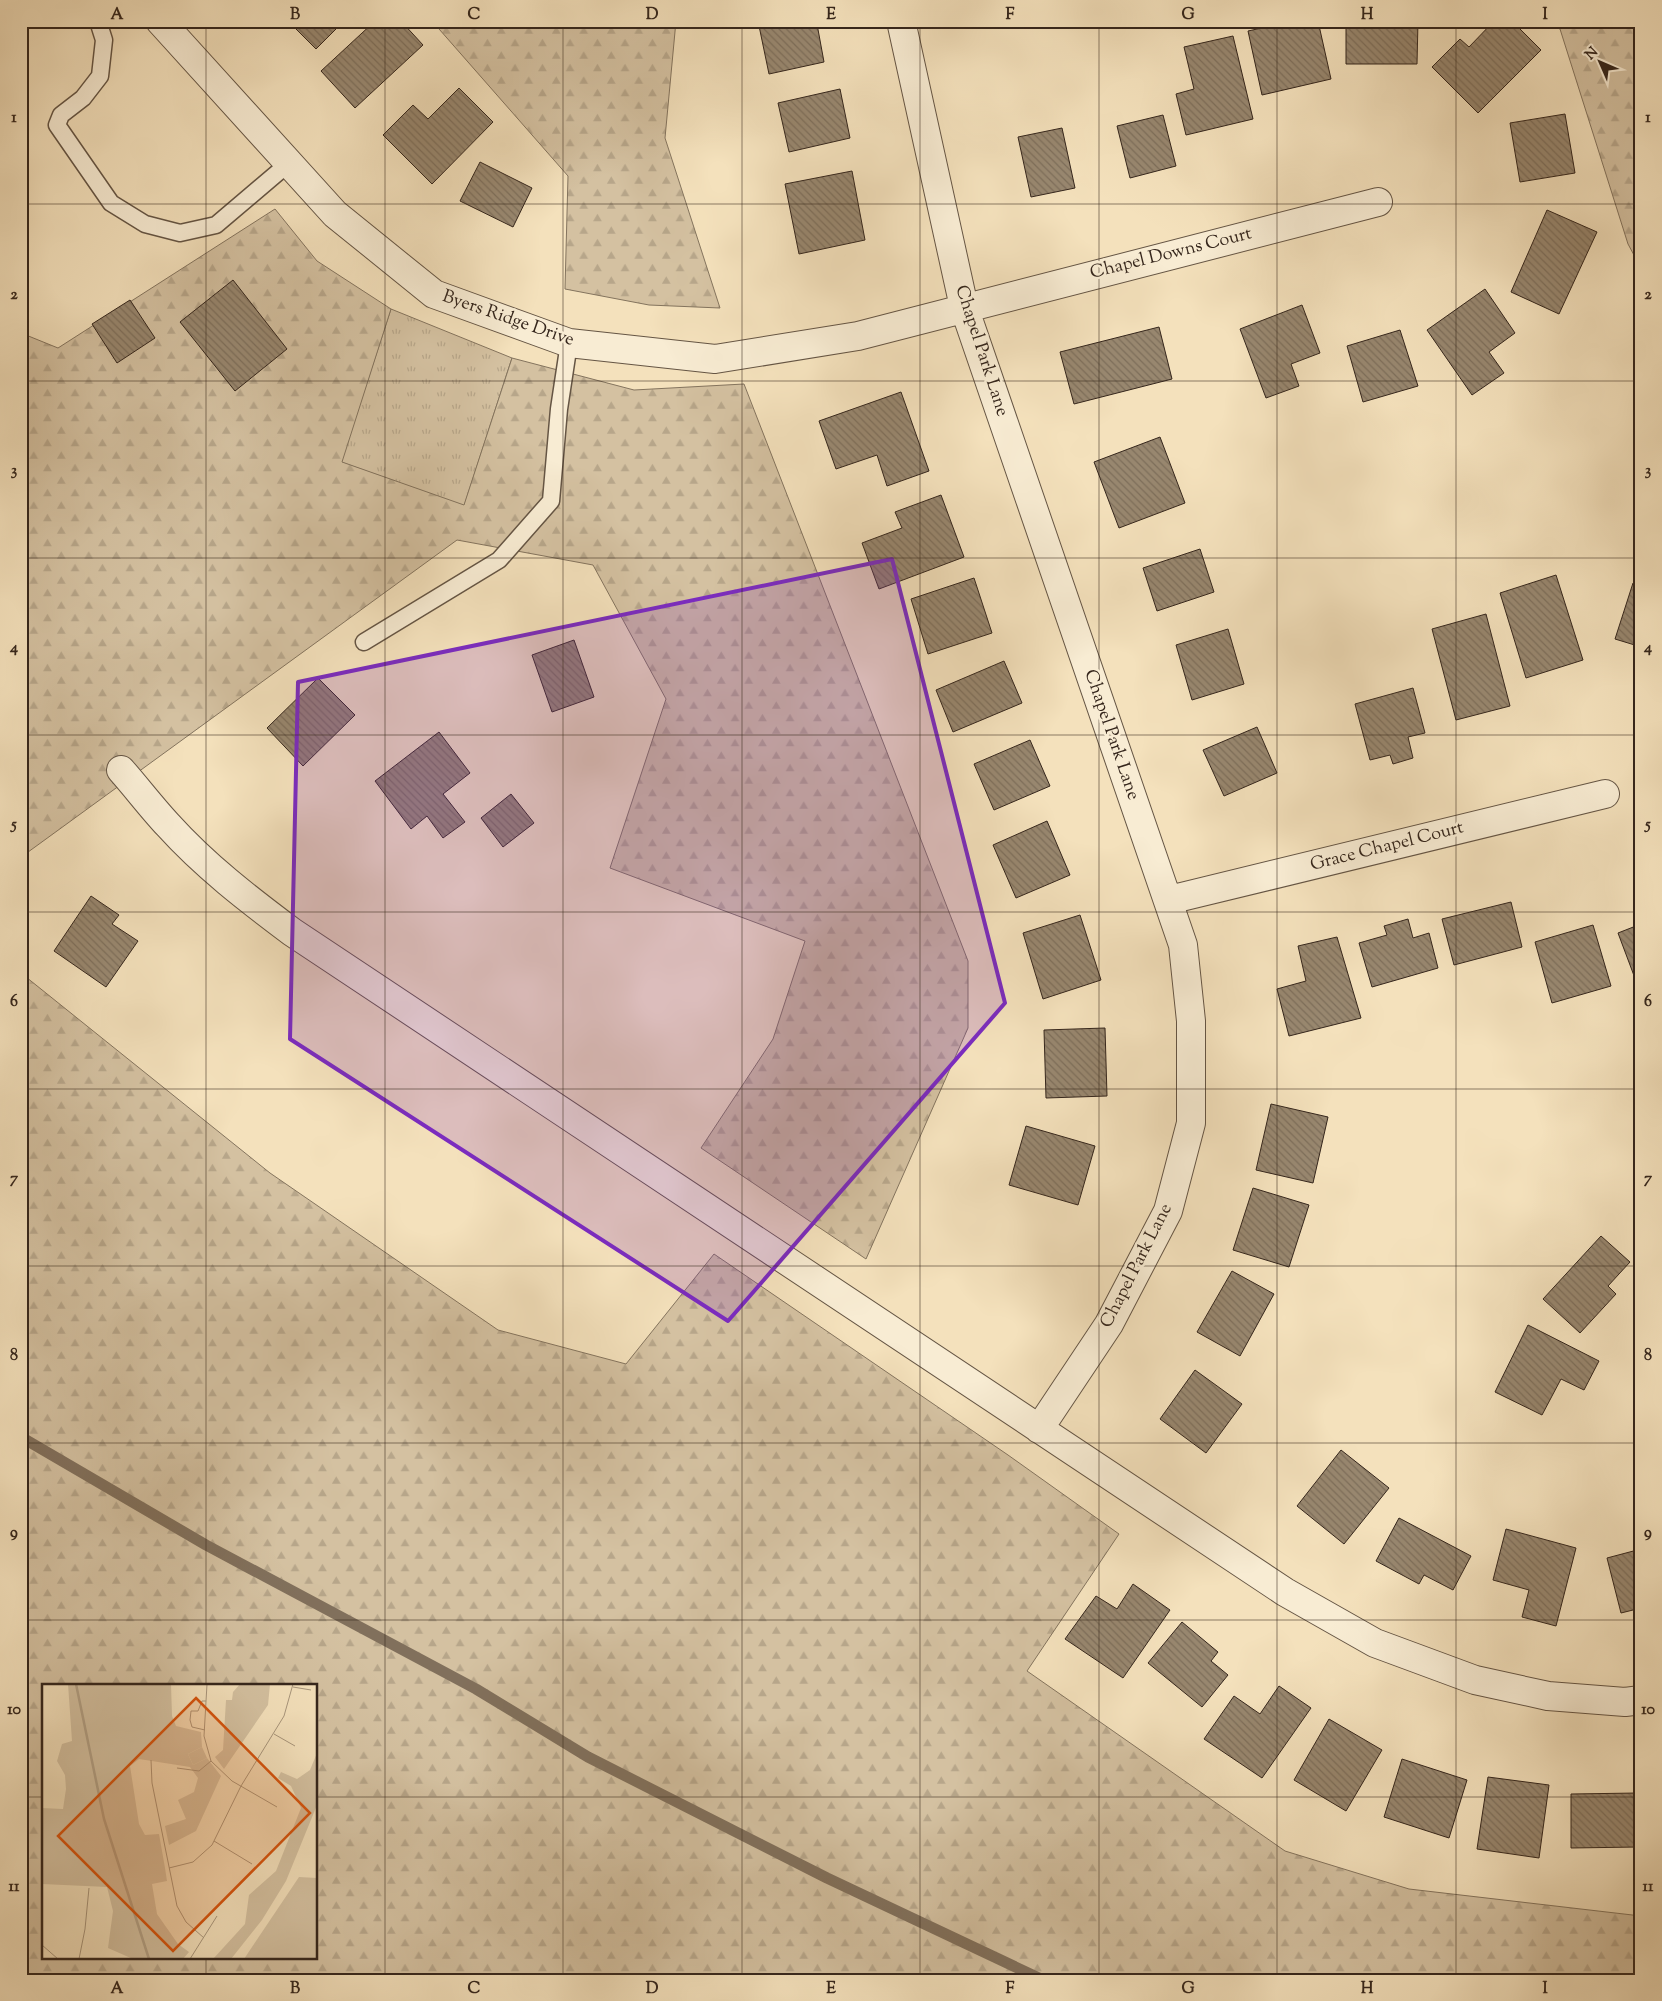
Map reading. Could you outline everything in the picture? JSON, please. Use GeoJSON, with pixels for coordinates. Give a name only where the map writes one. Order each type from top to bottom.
{"type":"FeatureCollection","features":[{"type":"Feature","properties":{"kind":"street","name":"Byers Ridge Drive"},"geometry":{"type":"LineString","coordinates":[[160,21],[335,214],[434,294],[569,344],[715,359],[858,336],[964,307]]}},
{"type":"Feature","properties":{"kind":"street","name":"Chapel Park Lane"},"geometry":{"type":"LineString","coordinates":[[901,21],[964,307],[1183,945],[1191,1021],[1191,1123],[1168,1211],[1109,1324],[1039,1429]]}},
{"type":"Feature","properties":{"kind":"street","name":"Chapel Downs Court"},"geometry":{"type":"LineString","coordinates":[[964,307],[1378,202]]}},
{"type":"Feature","properties":{"kind":"street"},"geometry":{"type":"LineString","coordinates":[[121,770],[168,826],[204,861],[236,889],[292,932],[1285,1592],[1375,1643],[1475,1680],[1548,1696],[1625,1702],[1641,1700]]}},
{"type":"Feature","properties":{"kind":"street","name":"Grace Chapel Court"},"geometry":{"type":"LineString","coordinates":[[1168,900],[1606,794]]}},
{"type":"Feature","properties":{"kind":"lane"},"geometry":{"type":"LineString","coordinates":[[98,21],[104,40],[100,76],[83,98],[60,115],[57,125],[111,203],[144,224],[180,233],[216,224],[289,163]]}},
{"type":"Feature","properties":{"kind":"lane"},"geometry":{"type":"LineString","coordinates":[[364,642],[499,560],[551,501],[559,409],[569,344]]}},
{"type":"Feature","properties":{"kind":"highlighted area"},"geometry":{"type":"Polygon","coordinates":[[[892,559],[1005,1003],[728,1321],[290,1039],[298,682],[892,559]]]}},
{"type":"Feature","properties":{"kind":"green space"},"geometry":{"type":"Polygon","coordinates":[[[432,21],[676,21],[665,138],[720,308],[649,305],[565,289],[568,176],[432,21]]]}},
{"type":"Feature","properties":{"kind":"green space"},"geometry":{"type":"Polygon","coordinates":[[[1546,21],[1641,21],[1641,268],[1628,244],[1560,29],[1546,21]]]}},
{"type":"Feature","properties":{"kind":"green space"},"geometry":{"type":"Polygon","coordinates":[[[275,209],[317,261],[391,309],[342,462],[464,505],[512,358],[634,390],[744,384],[968,961],[968,1028],[866,1259],[701,1148],[773,1039],[805,941],[610,868],[666,699],[593,565],[457,540],[24,855],[21,894],[21,333],[58,348],[275,209]]]}},
{"type":"Feature","properties":{"kind":"green space"},"geometry":{"type":"Polygon","coordinates":[[[391,309],[512,358],[464,506],[341,462],[391,309]]]}},
{"type":"Feature","properties":{"kind":"green space"},"geometry":{"type":"Polygon","coordinates":[[[21,973],[270,1173],[498,1330],[626,1364],[714,1254],[1008,1455],[1119,1534],[1027,1671],[1285,1851],[1409,1889],[1641,1916],[1641,1980],[21,1980],[21,973]]]}},
{"type":"Feature","properties":{"kind":"building"},"geometry":{"type":"Polygon","coordinates":[[[288,21],[344,21],[316,49],[288,21]]]}},
{"type":"Feature","properties":{"kind":"building"},"geometry":{"type":"Polygon","coordinates":[[[375,21],[401,21],[423,45],[355,108],[321,71],[375,21]]]}},
{"type":"Feature","properties":{"kind":"building"},"geometry":{"type":"Polygon","coordinates":[[[758,21],[809,21],[809,25],[817,24],[824,62],[769,74],[758,21]]]}},
{"type":"Feature","properties":{"kind":"building"},"geometry":{"type":"Polygon","coordinates":[[[1293,21],[1318,21],[1331,79],[1262,95],[1248,31],[1293,21]]]}},
{"type":"Feature","properties":{"kind":"building"},"geometry":{"type":"Polygon","coordinates":[[[1346,21],[1418,21],[1417,64],[1346,64],[1346,21]]]}},
{"type":"Feature","properties":{"kind":"building"},"geometry":{"type":"Polygon","coordinates":[[[1494,21],[1512,21],[1541,50],[1478,113],[1432,67],[1460,39],[1469,47],[1494,21]]]}},
{"type":"Feature","properties":{"kind":"building"},"geometry":{"type":"Polygon","coordinates":[[[1233,36],[1253,119],[1186,135],[1176,94],[1194,89],[1184,47],[1233,36]]]}},
{"type":"Feature","properties":{"kind":"building"},"geometry":{"type":"Polygon","coordinates":[[[459,88],[493,122],[432,184],[383,135],[413,105],[428,119],[459,88]]]}},
{"type":"Feature","properties":{"kind":"building"},"geometry":{"type":"Polygon","coordinates":[[[840,89],[850,138],[789,152],[778,103],[840,89]]]}},
{"type":"Feature","properties":{"kind":"building"},"geometry":{"type":"Polygon","coordinates":[[[1565,114],[1575,173],[1520,182],[1510,123],[1565,114]]]}},
{"type":"Feature","properties":{"kind":"building"},"geometry":{"type":"Polygon","coordinates":[[[1163,115],[1176,166],[1130,178],[1117,126],[1163,115]]]}},
{"type":"Feature","properties":{"kind":"building"},"geometry":{"type":"Polygon","coordinates":[[[1062,128],[1075,188],[1031,197],[1018,137],[1062,128]]]}},
{"type":"Feature","properties":{"kind":"building"},"geometry":{"type":"Polygon","coordinates":[[[480,162],[532,188],[513,227],[460,201],[480,162]]]}},
{"type":"Feature","properties":{"kind":"building"},"geometry":{"type":"Polygon","coordinates":[[[852,171],[865,240],[799,254],[785,184],[852,171]]]}},
{"type":"Feature","properties":{"kind":"building"},"geometry":{"type":"Polygon","coordinates":[[[1547,210],[1597,232],[1559,314],[1511,292],[1547,210]]]}},
{"type":"Feature","properties":{"kind":"building"},"geometry":{"type":"Polygon","coordinates":[[[233,280],[287,349],[235,391],[180,322],[233,280]]]}},
{"type":"Feature","properties":{"kind":"building"},"geometry":{"type":"Polygon","coordinates":[[[1485,289],[1515,333],[1489,352],[1504,373],[1472,395],[1427,330],[1485,289]]]}},
{"type":"Feature","properties":{"kind":"building"},"geometry":{"type":"Polygon","coordinates":[[[130,300],[155,338],[117,363],[92,324],[130,300]]]}},
{"type":"Feature","properties":{"kind":"building"},"geometry":{"type":"Polygon","coordinates":[[[1302,305],[1320,353],[1291,364],[1299,386],[1266,398],[1240,329],[1302,305]]]}},
{"type":"Feature","properties":{"kind":"building"},"geometry":{"type":"Polygon","coordinates":[[[1159,327],[1172,379],[1074,404],[1060,352],[1159,327]]]}},
{"type":"Feature","properties":{"kind":"building"},"geometry":{"type":"Polygon","coordinates":[[[1400,330],[1418,386],[1363,402],[1347,346],[1400,330]]]}},
{"type":"Feature","properties":{"kind":"building"},"geometry":{"type":"Polygon","coordinates":[[[901,392],[929,471],[887,486],[877,455],[836,469],[819,421],[901,392]]]}},
{"type":"Feature","properties":{"kind":"building"},"geometry":{"type":"Polygon","coordinates":[[[1160,437],[1185,503],[1119,528],[1094,462],[1160,437]]]}},
{"type":"Feature","properties":{"kind":"building"},"geometry":{"type":"Polygon","coordinates":[[[941,495],[964,557],[879,589],[862,543],[902,528],[895,512],[941,495]]]}},
{"type":"Feature","properties":{"kind":"building"},"geometry":{"type":"Polygon","coordinates":[[[1200,549],[1214,592],[1157,611],[1143,568],[1200,549]]]}},
{"type":"Feature","properties":{"kind":"building"},"geometry":{"type":"Polygon","coordinates":[[[1556,575],[1583,660],[1526,678],[1500,593],[1556,575]]]}},
{"type":"Feature","properties":{"kind":"building"},"geometry":{"type":"Polygon","coordinates":[[[974,578],[992,633],[928,654],[911,599],[974,578]]]}},
{"type":"Feature","properties":{"kind":"building"},"geometry":{"type":"Polygon","coordinates":[[[1633,583],[1641,586],[1641,661],[1634,659],[1638,646],[1615,639],[1633,583]]]}},
{"type":"Feature","properties":{"kind":"building"},"geometry":{"type":"Polygon","coordinates":[[[1486,614],[1510,706],[1456,720],[1432,629],[1486,614]]]}},
{"type":"Feature","properties":{"kind":"building"},"geometry":{"type":"Polygon","coordinates":[[[1228,629],[1244,684],[1192,700],[1176,645],[1228,629]]]}},
{"type":"Feature","properties":{"kind":"building"},"geometry":{"type":"Polygon","coordinates":[[[574,640],[594,697],[552,712],[532,655],[574,640]]]}},
{"type":"Feature","properties":{"kind":"building"},"geometry":{"type":"Polygon","coordinates":[[[1004,661],[1022,703],[953,732],[936,690],[1004,661]]]}},
{"type":"Feature","properties":{"kind":"building"},"geometry":{"type":"Polygon","coordinates":[[[318,678],[355,715],[303,766],[267,728],[318,678]]]}},
{"type":"Feature","properties":{"kind":"building"},"geometry":{"type":"Polygon","coordinates":[[[1413,688],[1425,733],[1408,737],[1413,758],[1393,764],[1390,755],[1370,760],[1355,704],[1413,688]]]}},
{"type":"Feature","properties":{"kind":"building"},"geometry":{"type":"Polygon","coordinates":[[[1257,727],[1277,773],[1224,796],[1203,750],[1257,727]]]}},
{"type":"Feature","properties":{"kind":"building"},"geometry":{"type":"Polygon","coordinates":[[[439,732],[470,773],[443,794],[465,822],[443,838],[427,816],[411,829],[375,781],[439,732]]]}},
{"type":"Feature","properties":{"kind":"building"},"geometry":{"type":"Polygon","coordinates":[[[1030,740],[1050,786],[994,810],[974,764],[1030,740]]]}},
{"type":"Feature","properties":{"kind":"building"},"geometry":{"type":"Polygon","coordinates":[[[511,794],[534,823],[503,847],[481,818],[511,794]]]}},
{"type":"Feature","properties":{"kind":"building"},"geometry":{"type":"Polygon","coordinates":[[[1047,821],[1070,875],[1016,898],[993,845],[1047,821]]]}},
{"type":"Feature","properties":{"kind":"building"},"geometry":{"type":"Polygon","coordinates":[[[91,896],[119,915],[112,924],[138,941],[106,987],[54,951],[91,896]]]}},
{"type":"Feature","properties":{"kind":"building"},"geometry":{"type":"Polygon","coordinates":[[[1511,902],[1522,947],[1454,965],[1442,919],[1511,902]]]}},
{"type":"Feature","properties":{"kind":"building"},"geometry":{"type":"Polygon","coordinates":[[[1080,915],[1101,980],[1043,999],[1023,933],[1080,915]]]}},
{"type":"Feature","properties":{"kind":"building"},"geometry":{"type":"Polygon","coordinates":[[[1408,919],[1413,938],[1429,933],[1438,968],[1372,987],[1359,943],[1387,935],[1384,926],[1408,919]]]}},
{"type":"Feature","properties":{"kind":"building"},"geometry":{"type":"Polygon","coordinates":[[[1641,924],[1641,979],[1636,981],[1618,933],[1641,924]]]}},
{"type":"Feature","properties":{"kind":"building"},"geometry":{"type":"Polygon","coordinates":[[[1593,925],[1611,986],[1552,1003],[1535,942],[1593,925]]]}},
{"type":"Feature","properties":{"kind":"building"},"geometry":{"type":"Polygon","coordinates":[[[1337,937],[1361,1018],[1289,1036],[1277,989],[1306,981],[1298,946],[1337,937]]]}},
{"type":"Feature","properties":{"kind":"building"},"geometry":{"type":"Polygon","coordinates":[[[1105,1028],[1107,1096],[1046,1098],[1044,1030],[1105,1028]]]}},
{"type":"Feature","properties":{"kind":"building"},"geometry":{"type":"Polygon","coordinates":[[[1271,1104],[1328,1117],[1313,1183],[1256,1170],[1271,1104]]]}},
{"type":"Feature","properties":{"kind":"building"},"geometry":{"type":"Polygon","coordinates":[[[1026,1126],[1095,1146],[1078,1205],[1009,1185],[1026,1126]]]}},
{"type":"Feature","properties":{"kind":"building"},"geometry":{"type":"Polygon","coordinates":[[[1253,1188],[1309,1205],[1289,1267],[1233,1250],[1253,1188]]]}},
{"type":"Feature","properties":{"kind":"building"},"geometry":{"type":"Polygon","coordinates":[[[1601,1236],[1630,1262],[1608,1286],[1616,1294],[1580,1333],[1543,1299],[1601,1236]]]}},
{"type":"Feature","properties":{"kind":"building"},"geometry":{"type":"Polygon","coordinates":[[[1232,1271],[1274,1294],[1240,1356],[1197,1332],[1232,1271]]]}},
{"type":"Feature","properties":{"kind":"building"},"geometry":{"type":"Polygon","coordinates":[[[1528,1325],[1599,1361],[1584,1390],[1561,1379],[1542,1415],[1495,1392],[1528,1325]]]}},
{"type":"Feature","properties":{"kind":"building"},"geometry":{"type":"Polygon","coordinates":[[[1195,1370],[1242,1404],[1206,1453],[1160,1419],[1195,1370]]]}},
{"type":"Feature","properties":{"kind":"building"},"geometry":{"type":"Polygon","coordinates":[[[1341,1450],[1389,1488],[1344,1544],[1297,1506],[1341,1450]]]}},
{"type":"Feature","properties":{"kind":"building"},"geometry":{"type":"Polygon","coordinates":[[[1399,1518],[1471,1556],[1453,1590],[1424,1575],[1419,1584],[1376,1561],[1399,1518]]]}},
{"type":"Feature","properties":{"kind":"building"},"geometry":{"type":"Polygon","coordinates":[[[1506,1529],[1576,1548],[1556,1626],[1522,1617],[1529,1590],[1493,1580],[1506,1529]]]}},
{"type":"Feature","properties":{"kind":"building"},"geometry":{"type":"Polygon","coordinates":[[[1641,1549],[1641,1608],[1621,1613],[1607,1558],[1641,1549]]]}},
{"type":"Feature","properties":{"kind":"building"},"geometry":{"type":"Polygon","coordinates":[[[1133,1584],[1170,1610],[1123,1678],[1065,1639],[1096,1596],[1117,1609],[1133,1584]]]}},
{"type":"Feature","properties":{"kind":"building"},"geometry":{"type":"Polygon","coordinates":[[[1182,1622],[1218,1652],[1211,1661],[1228,1675],[1202,1707],[1148,1663],[1182,1622]]]}},
{"type":"Feature","properties":{"kind":"building"},"geometry":{"type":"Polygon","coordinates":[[[1279,1686],[1311,1708],[1262,1778],[1204,1739],[1234,1696],[1260,1714],[1279,1686]]]}},
{"type":"Feature","properties":{"kind":"building"},"geometry":{"type":"Polygon","coordinates":[[[1329,1719],[1382,1750],[1346,1811],[1294,1780],[1329,1719]]]}},
{"type":"Feature","properties":{"kind":"building"},"geometry":{"type":"Polygon","coordinates":[[[1402,1759],[1467,1780],[1449,1838],[1384,1817],[1402,1759]]]}},
{"type":"Feature","properties":{"kind":"building"},"geometry":{"type":"Polygon","coordinates":[[[1488,1777],[1549,1785],[1539,1858],[1477,1849],[1488,1777]]]}},
{"type":"Feature","properties":{"kind":"building"},"geometry":{"type":"Polygon","coordinates":[[[1637,1793],[1638,1847],[1571,1848],[1571,1794],[1637,1793]]]}},
{"type":"Feature","properties":{"kind":"waterway"},"geometry":{"type":"LineString","coordinates":[[21,1437],[206,1545],[476,1689],[588,1757],[827,1878],[1043,1980]]}}]}
